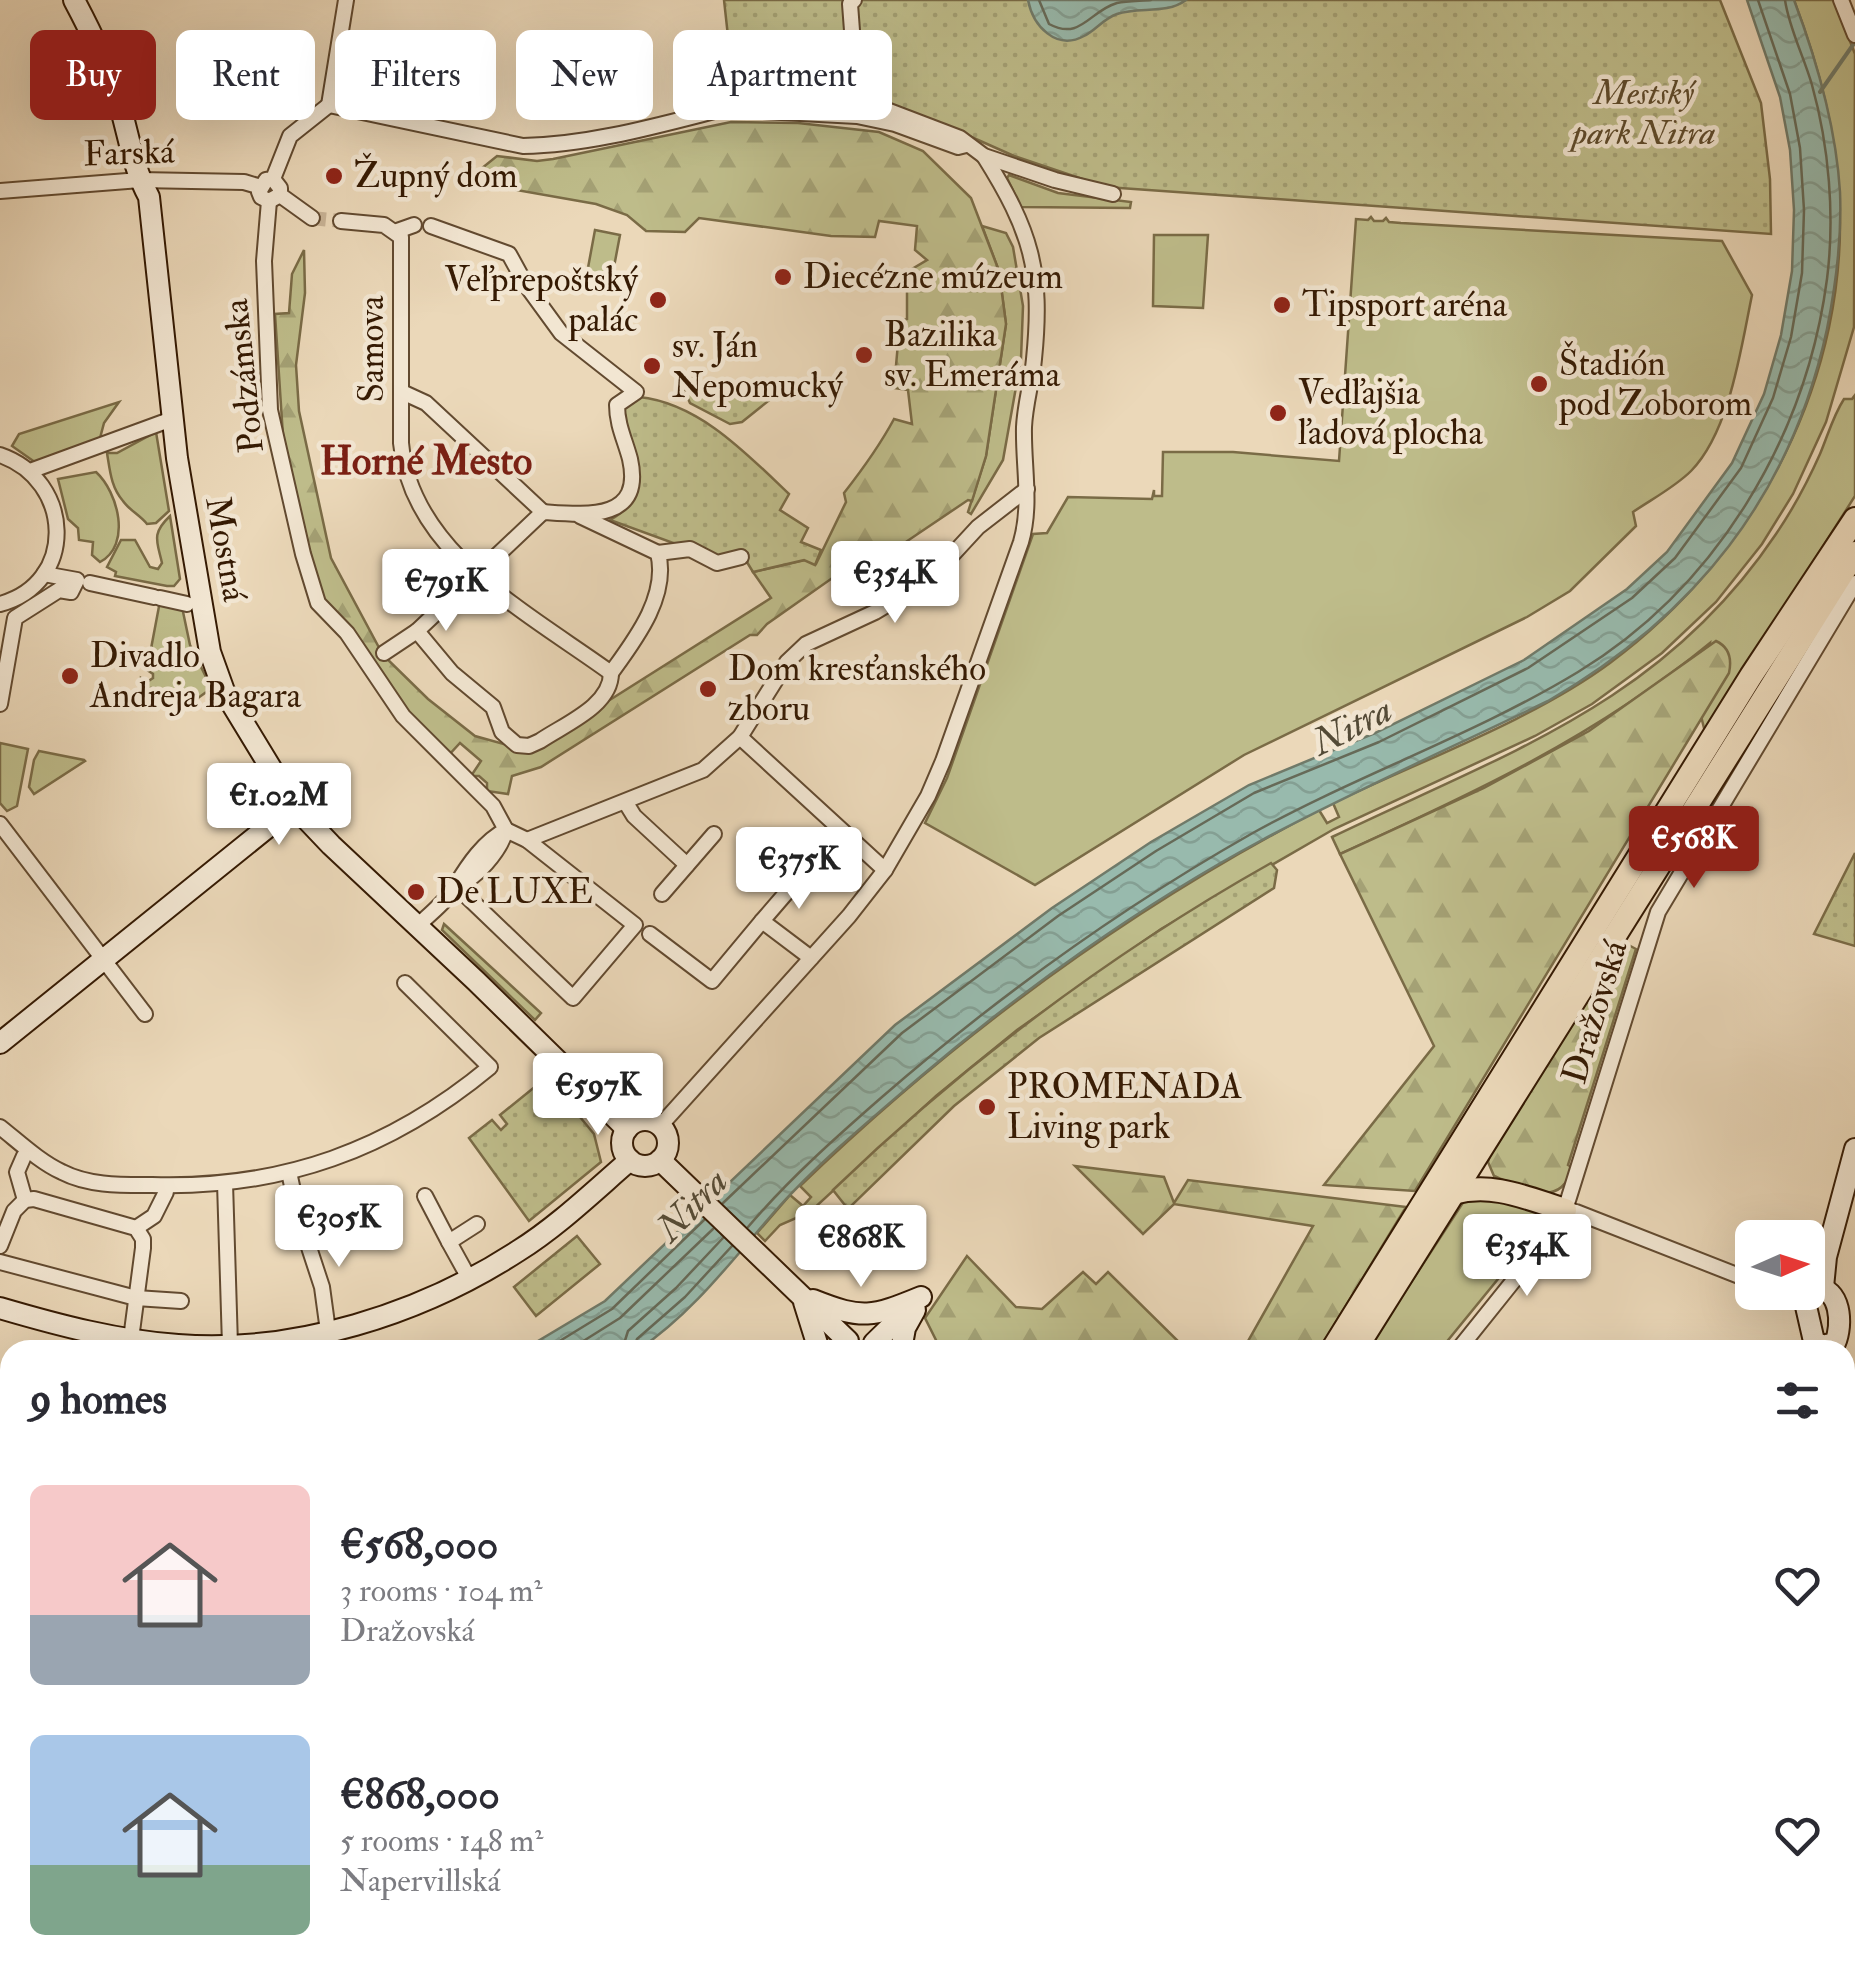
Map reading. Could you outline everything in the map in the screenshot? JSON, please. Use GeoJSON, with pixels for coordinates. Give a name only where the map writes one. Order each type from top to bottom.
{"type":"FeatureCollection","features":[{"type":"Feature","properties":{"kind":"main road"},"geometry":{"type":"LineString","coordinates":[[1361,1340],[1435,1203],[1750,676],[1855,519]]}},
{"type":"Feature","properties":{"kind":"main road"},"geometry":{"type":"LineString","coordinates":[[1339,1340],[1435,1203],[1481,1147],[1855,553]]}},
{"type":"Feature","properties":{"kind":"main road"},"geometry":{"type":"LineString","coordinates":[[1481,1147],[1485,1170],[1497,1188]]}},
{"type":"Feature","properties":{"kind":"main road"},"geometry":{"type":"LineString","coordinates":[[1435,1203],[1471,1188],[1497,1188],[1565,1210]]}},
{"type":"Feature","properties":{"kind":"street","name":"Mostná"},"geometry":{"type":"LineString","coordinates":[[74,0],[117,94],[140,180],[149,197],[172,419],[215,671],[294,806],[353,868],[627,1129]]}},
{"type":"Feature","properties":{"kind":"street"},"geometry":{"type":"LineString","coordinates":[[312,218],[275,198],[280,188],[267,183],[290,136],[329,105],[346,0]]}},
{"type":"Feature","properties":{"kind":"street"},"geometry":{"type":"LineString","coordinates":[[852,30],[850,4],[854,0]]}},
{"type":"Feature","properties":{"kind":"street"},"geometry":{"type":"LineString","coordinates":[[1841,0],[1855,35]]}},
{"type":"Feature","properties":{"kind":"street"},"geometry":{"type":"LineString","coordinates":[[329,105],[523,146],[548,146],[673,120]]}},
{"type":"Feature","properties":{"kind":"street"},"geometry":{"type":"LineString","coordinates":[[892,111],[960,138],[984,156],[1113,194]]}},
{"type":"Feature","properties":{"kind":"street"},"geometry":{"type":"LineString","coordinates":[[660,1126],[885,870],[928,796],[943,761],[1011,570],[1024,530],[1024,427],[1036,333],[1037,275],[1020,218],[984,156]]}},
{"type":"Feature","properties":{"kind":"street","name":"Farská"},"geometry":{"type":"LineString","coordinates":[[0,191],[140,180],[267,183]]}},
{"type":"Feature","properties":{"kind":"street","name":"Podzámska"},"geometry":{"type":"LineString","coordinates":[[275,198],[264,262],[270,410],[302,554],[318,603],[347,633],[403,716],[493,806],[506,830],[527,840],[635,925],[573,998],[456,886]]}},
{"type":"Feature","properties":{"kind":"street"},"geometry":{"type":"LineString","coordinates":[[342,222],[384,225],[398,231],[414,224]]}},
{"type":"Feature","properties":{"kind":"street"},"geometry":{"type":"LineString","coordinates":[[402,392],[426,403],[543,512],[605,512],[621,504],[631,488],[630,460],[617,420],[617,405],[636,392],[560,333],[509,254],[431,226]]}},
{"type":"Feature","properties":{"kind":"street","name":"Samova"},"geometry":{"type":"LineString","coordinates":[[398,231],[402,243],[404,470],[416,503],[476,576],[611,673]]}},
{"type":"Feature","properties":{"kind":"street"},"geometry":{"type":"LineString","coordinates":[[30,471],[172,419]]}},
{"type":"Feature","properties":{"kind":"street"},"geometry":{"type":"LineString","coordinates":[[0,456],[30,471],[52,502],[57,520],[52,557],[44,574],[8,609],[0,704]]}},
{"type":"Feature","properties":{"kind":"street"},"geometry":{"type":"LineString","coordinates":[[527,840],[703,770],[740,737],[787,662],[806,644],[875,612],[930,579],[978,526],[1027,489]]}},
{"type":"Feature","properties":{"kind":"street"},"geometry":{"type":"LineString","coordinates":[[384,653],[417,631],[543,512]]}},
{"type":"Feature","properties":{"kind":"street"},"geometry":{"type":"LineString","coordinates":[[578,515],[658,553],[690,549],[717,563],[741,557]]}},
{"type":"Feature","properties":{"kind":"street"},"geometry":{"type":"LineString","coordinates":[[417,631],[452,674],[493,706],[502,732],[516,745],[530,746],[604,698],[611,686],[611,673],[650,612],[658,582],[658,553]]}},
{"type":"Feature","properties":{"kind":"street"},"geometry":{"type":"LineString","coordinates":[[44,574],[187,604]]}},
{"type":"Feature","properties":{"kind":"street"},"geometry":{"type":"LineString","coordinates":[[8,609],[59,590],[70,592],[84,581]]}},
{"type":"Feature","properties":{"kind":"street","name":"Dražovská"},"geometry":{"type":"LineString","coordinates":[[1466,1340],[1565,1210],[1658,912],[1855,583]]}},
{"type":"Feature","properties":{"kind":"street"},"geometry":{"type":"LineString","coordinates":[[740,737],[885,870]]}},
{"type":"Feature","properties":{"kind":"street"},"geometry":{"type":"LineString","coordinates":[[626,803],[634,816],[687,865]]}},
{"type":"Feature","properties":{"kind":"street"},"geometry":{"type":"LineString","coordinates":[[0,1044],[294,806]]}},
{"type":"Feature","properties":{"kind":"street"},"geometry":{"type":"LineString","coordinates":[[0,824],[144,1014]]}},
{"type":"Feature","properties":{"kind":"street"},"geometry":{"type":"LineString","coordinates":[[416,927],[456,886],[460,875],[494,836],[506,830]]}},
{"type":"Feature","properties":{"kind":"street"},"geometry":{"type":"LineString","coordinates":[[662,894],[714,834]]}},
{"type":"Feature","properties":{"kind":"street"},"geometry":{"type":"LineString","coordinates":[[650,934],[712,982],[812,863]]}},
{"type":"Feature","properties":{"kind":"street"},"geometry":{"type":"LineString","coordinates":[[762,921],[810,958]]}},
{"type":"Feature","properties":{"kind":"street"},"geometry":{"type":"LineString","coordinates":[[0,1127],[60,1172],[90,1182],[167,1186],[226,1183],[338,1159],[398,1132],[452,1099],[490,1068],[405,982]]}},
{"type":"Feature","properties":{"kind":"street"},"geometry":{"type":"LineString","coordinates":[[641,1120],[660,1126],[668,1143],[660,1160],[645,1166],[630,1160],[622,1146],[627,1129],[641,1120]]}},
{"type":"Feature","properties":{"kind":"street"},"geometry":{"type":"LineString","coordinates":[[1825,1267],[1855,1148]]}},
{"type":"Feature","properties":{"kind":"street"},"geometry":{"type":"LineString","coordinates":[[24,1156],[17,1172],[24,1200]]}},
{"type":"Feature","properties":{"kind":"street"},"geometry":{"type":"LineString","coordinates":[[265,1340],[328,1331],[404,1310],[470,1280],[520,1250],[630,1160]]}},
{"type":"Feature","properties":{"kind":"street"},"geometry":{"type":"LineString","coordinates":[[660,1160],[802,1296],[840,1340]]}},
{"type":"Feature","properties":{"kind":"street"},"geometry":{"type":"LineString","coordinates":[[289,1172],[299,1218],[322,1287],[328,1331]]}},
{"type":"Feature","properties":{"kind":"street"},"geometry":{"type":"LineString","coordinates":[[226,1183],[230,1340]]}},
{"type":"Feature","properties":{"kind":"street"},"geometry":{"type":"LineString","coordinates":[[136,1228],[154,1216],[166,1192]]}},
{"type":"Feature","properties":{"kind":"street"},"geometry":{"type":"LineString","coordinates":[[425,1196],[470,1280]]}},
{"type":"Feature","properties":{"kind":"street"},"geometry":{"type":"LineString","coordinates":[[0,1246],[14,1211],[24,1200],[34,1198],[136,1228],[143,1238],[143,1248],[131,1339]]}},
{"type":"Feature","properties":{"kind":"street"},"geometry":{"type":"LineString","coordinates":[[1565,1210],[1735,1275]]}},
{"type":"Feature","properties":{"kind":"street"},"geometry":{"type":"LineString","coordinates":[[449,1242],[477,1224]]}},
{"type":"Feature","properties":{"kind":"street"},"geometry":{"type":"LineString","coordinates":[[0,1262],[136,1298],[181,1302]]}},
{"type":"Feature","properties":{"kind":"street"},"geometry":{"type":"LineString","coordinates":[[1825,1288],[1835,1300],[1831,1340]]}},
{"type":"Feature","properties":{"kind":"street"},"geometry":{"type":"LineString","coordinates":[[802,1296],[853,1315],[877,1314],[921,1297]]}},
{"type":"Feature","properties":{"kind":"street"},"geometry":{"type":"LineString","coordinates":[[802,1296],[817,1340]]}},
{"type":"Feature","properties":{"kind":"street"},"geometry":{"type":"LineString","coordinates":[[881,1340],[921,1297]]}},
{"type":"Feature","properties":{"kind":"street"},"geometry":{"type":"LineString","coordinates":[[903,1340],[905,1328],[921,1297]]}},
{"type":"Feature","properties":{"kind":"street"},"geometry":{"type":"LineString","coordinates":[[0,1308],[138,1340]]}},
{"type":"Feature","properties":{"kind":"street"},"geometry":{"type":"LineString","coordinates":[[1806,1310],[1810,1330],[1826,1340]]}},
{"type":"Feature","properties":{"kind":"green space","name":"Mestský park Nitra"},"geometry":{"type":"Polygon","coordinates":[[[724,0],[1720,0],[1761,103],[1770,179],[1771,234],[1106,187],[1014,156],[892,107],[892,30],[727,30],[724,0]]]}},
{"type":"Feature","properties":{"kind":"green space"},"geometry":{"type":"Polygon","coordinates":[[[1794,0],[1834,0],[1855,54],[1854,327],[1826,422],[1793,494],[1762,544],[1716,602],[1662,653],[1592,704],[1535,736],[1334,829],[1161,929],[1017,1030],[936,1096],[810,1212],[780,1225],[765,1241],[757,1233],[790,1195],[803,1206],[811,1197],[800,1186],[920,1078],[1046,979],[1248,848],[1319,810],[1327,823],[1339,817],[1333,803],[1511,721],[1580,684],[1663,619],[1709,569],[1750,515],[1784,456],[1811,393],[1829,327],[1839,260],[1837,167],[1824,94],[1794,0]]]}},
{"type":"Feature","properties":{"kind":"green space"},"geometry":{"type":"Polygon","coordinates":[[[731,122],[798,123],[879,132],[923,151],[971,198],[999,271],[1006,324],[986,456],[972,501],[894,550],[838,574],[757,635],[750,635],[541,767],[512,776],[508,794],[487,791],[487,783],[479,776],[471,776],[481,761],[460,743],[446,758],[323,598],[283,436],[275,314],[289,313],[292,274],[304,250],[305,293],[296,365],[299,411],[331,558],[383,655],[428,699],[475,736],[529,751],[771,598],[753,572],[805,560],[816,564],[846,502],[844,493],[894,419],[912,424],[908,390],[894,388],[900,321],[907,319],[907,272],[927,260],[915,250],[917,226],[879,221],[875,237],[831,236],[699,218],[685,232],[646,231],[627,215],[596,204],[466,181],[497,156],[553,159],[731,122]]]}},
{"type":"Feature","properties":{"kind":"green space"},"geometry":{"type":"Polygon","coordinates":[[[1009,175],[1058,193],[1131,202],[1130,208],[1021,207],[1009,175]]]}},
{"type":"Feature","properties":{"kind":"green space"},"geometry":{"type":"Polygon","coordinates":[[[1371,217],[1374,221],[1386,218],[1401,223],[1722,241],[1752,295],[1725,412],[1704,454],[1685,477],[1633,512],[1636,526],[1570,591],[1527,617],[1244,755],[1035,885],[925,823],[947,778],[1033,534],[1047,533],[1068,497],[1152,499],[1154,490],[1154,496],[1162,496],[1163,452],[1233,452],[1339,461],[1356,219],[1371,217]]]}},
{"type":"Feature","properties":{"kind":"green space"},"geometry":{"type":"Polygon","coordinates":[[[982,226],[1006,233],[1013,247],[1023,306],[1021,359],[1003,460],[971,514],[968,512],[986,456],[1006,324],[999,271],[982,226]]]}},
{"type":"Feature","properties":{"kind":"green space"},"geometry":{"type":"Polygon","coordinates":[[[595,230],[620,235],[610,288],[585,284],[595,230]]]}},
{"type":"Feature","properties":{"kind":"green space"},"geometry":{"type":"Polygon","coordinates":[[[1154,235],[1208,235],[1203,308],[1153,306],[1154,235]]]}},
{"type":"Feature","properties":{"kind":"green space"},"geometry":{"type":"Polygon","coordinates":[[[677,374],[744,395],[767,386],[777,394],[742,422],[730,424],[690,403],[677,374]]]}},
{"type":"Feature","properties":{"kind":"green space"},"geometry":{"type":"Polygon","coordinates":[[[1855,395],[1855,496],[1705,732],[1701,716],[1710,643],[1578,735],[1438,809],[1340,854],[1332,837],[1519,749],[1577,717],[1632,682],[1683,641],[1732,592],[1776,534],[1810,474],[1840,405],[1855,395]]]}},
{"type":"Feature","properties":{"kind":"green space"},"geometry":{"type":"Polygon","coordinates":[[[639,397],[661,401],[702,420],[739,447],[789,494],[780,510],[808,528],[801,542],[821,550],[815,565],[804,560],[753,572],[742,554],[717,559],[610,520],[636,495],[638,467],[624,405],[639,397]]]}},
{"type":"Feature","properties":{"kind":"green space"},"geometry":{"type":"Polygon","coordinates":[[[119,402],[104,423],[100,438],[39,465],[12,446],[19,434],[119,402]]]}},
{"type":"Feature","properties":{"kind":"green space"},"geometry":{"type":"Polygon","coordinates":[[[156,432],[169,511],[156,523],[147,524],[116,490],[107,453],[117,453],[156,432]]]}},
{"type":"Feature","properties":{"kind":"green space"},"geometry":{"type":"Polygon","coordinates":[[[96,472],[110,492],[119,531],[110,554],[100,562],[92,555],[93,542],[79,540],[78,528],[68,519],[58,479],[96,472]]]}},
{"type":"Feature","properties":{"kind":"green space"},"geometry":{"type":"Polygon","coordinates":[[[170,516],[180,579],[174,586],[115,576],[116,572],[107,567],[121,540],[135,540],[150,567],[158,569],[162,563],[158,533],[170,516]]]}},
{"type":"Feature","properties":{"kind":"green space"},"geometry":{"type":"Polygon","coordinates":[[[160,601],[182,607],[190,645],[209,683],[209,690],[198,698],[168,695],[164,690],[155,693],[151,688],[146,692],[141,685],[141,678],[147,682],[153,678],[147,670],[160,601]]]}},
{"type":"Feature","properties":{"kind":"green space"},"geometry":{"type":"Polygon","coordinates":[[[1716,641],[1729,654],[1729,673],[1415,1191],[1324,1185],[1434,1046],[1340,854],[1484,788],[1589,731],[1716,641]]]}},
{"type":"Feature","properties":{"kind":"green space"},"geometry":{"type":"Polygon","coordinates":[[[0,743],[28,749],[17,806],[7,811],[0,803],[0,743]]]}},
{"type":"Feature","properties":{"kind":"green space"},"geometry":{"type":"Polygon","coordinates":[[[39,751],[85,761],[34,794],[29,787],[39,751]]]}},
{"type":"Feature","properties":{"kind":"green space"},"geometry":{"type":"Polygon","coordinates":[[[1855,853],[1855,946],[1814,934],[1855,853]]]}},
{"type":"Feature","properties":{"kind":"green space"},"geometry":{"type":"Polygon","coordinates":[[[1271,863],[1277,870],[1274,888],[1039,1038],[954,1106],[848,1209],[833,1190],[987,1054],[1154,934],[1271,863]]]}},
{"type":"Feature","properties":{"kind":"green space"},"geometry":{"type":"Polygon","coordinates":[[[444,924],[541,1013],[535,1020],[442,930],[444,924]]]}},
{"type":"Feature","properties":{"kind":"green space"},"geometry":{"type":"Polygon","coordinates":[[[1621,941],[1636,949],[1568,1165],[1573,1168],[1567,1181],[1559,1189],[1539,1193],[1494,1176],[1488,1162],[1494,1142],[1621,941]]]}},
{"type":"Feature","properties":{"kind":"green space"},"geometry":{"type":"Polygon","coordinates":[[[547,1077],[594,1134],[601,1162],[529,1221],[469,1138],[492,1120],[501,1130],[507,1124],[500,1115],[547,1077]]]}},
{"type":"Feature","properties":{"kind":"green space"},"geometry":{"type":"Polygon","coordinates":[[[1075,1166],[1164,1177],[1174,1203],[1188,1180],[1406,1207],[1325,1340],[1249,1340],[1313,1226],[1174,1204],[1143,1234],[1075,1166]]]}},
{"type":"Feature","properties":{"kind":"green space"},"geometry":{"type":"Polygon","coordinates":[[[1472,1194],[1524,1205],[1546,1223],[1538,1236],[1521,1241],[1503,1233],[1497,1242],[1516,1257],[1448,1340],[1374,1340],[1472,1194]]]}},
{"type":"Feature","properties":{"kind":"green space"},"geometry":{"type":"Polygon","coordinates":[[[577,1236],[600,1264],[536,1316],[514,1287],[577,1236]]]}},
{"type":"Feature","properties":{"kind":"green space"},"geometry":{"type":"Polygon","coordinates":[[[967,1256],[1016,1307],[1042,1309],[1083,1272],[1096,1284],[1108,1272],[1177,1340],[936,1340],[925,1318],[967,1256]]]}},
{"type":"Feature","properties":{"kind":"water"},"geometry":{"type":"Polygon","coordinates":[[[1028,0],[1186,0],[1170,7],[1117,14],[1084,36],[1064,40],[1041,27],[1028,0]]]}},
{"type":"Feature","properties":{"kind":"water"},"geometry":{"type":"Polygon","coordinates":[[[1747,0],[1794,0],[1818,70],[1834,143],[1840,192],[1838,261],[1827,329],[1811,389],[1789,446],[1762,498],[1729,546],[1691,590],[1649,630],[1548,701],[1262,840],[1173,891],[1042,980],[959,1044],[828,1158],[694,1302],[651,1340],[540,1340],[605,1301],[895,1025],[1052,908],[1151,842],[1249,785],[1375,733],[1524,660],[1627,589],[1667,552],[1732,463],[1764,394],[1781,335],[1792,271],[1794,210],[1790,150],[1780,97],[1747,0]]]}},
{"type":"Feature","properties":{"kind":"waterway"},"geometry":{"type":"LineString","coordinates":[[1820,92],[1855,42]]}},
{"type":"Feature","properties":{"kind":"tunnel"},"geometry":{"type":"LineString","coordinates":[[312,218],[341,221]]}},
{"type":"Feature","properties":{"kind":"place","name":"Župný dom"},"geometry":{"type":"Point","coordinates":[334,176]}},
{"type":"Feature","properties":{"kind":"place","name":"Diecézne múzeum"},"geometry":{"type":"Point","coordinates":[783,277]}},
{"type":"Feature","properties":{"kind":"place","name":"Veľprepoštský palác"},"geometry":{"type":"Point","coordinates":[658,300]}},
{"type":"Feature","properties":{"kind":"place","name":"Tipsport aréna"},"geometry":{"type":"Point","coordinates":[1282,305]}},
{"type":"Feature","properties":{"kind":"place","name":"Bazilika sv. Emeráma"},"geometry":{"type":"Point","coordinates":[864,355]}},
{"type":"Feature","properties":{"kind":"place","name":"sv. Ján Nepomucký"},"geometry":{"type":"Point","coordinates":[652,366]}},
{"type":"Feature","properties":{"kind":"place","name":"Štadión pod Zoborom"},"geometry":{"type":"Point","coordinates":[1539,384]}},
{"type":"Feature","properties":{"kind":"place","name":"Vedľajšia ľadová plocha"},"geometry":{"type":"Point","coordinates":[1278,413]}},
{"type":"Feature","properties":{"kind":"place","name":"Divadlo Andreja Bagara"},"geometry":{"type":"Point","coordinates":[70,676]}},
{"type":"Feature","properties":{"kind":"place","name":"Dom kresťanského zboru"},"geometry":{"type":"Point","coordinates":[708,689]}},
{"type":"Feature","properties":{"kind":"place","name":"De LUXE"},"geometry":{"type":"Point","coordinates":[416,892]}},
{"type":"Feature","properties":{"kind":"place","name":"PROMENADA Living park"},"geometry":{"type":"Point","coordinates":[987,1107]}},
{"type":"Feature","properties":{"kind":"district","name":"Horné Mesto"},"geometry":{"type":"Point","coordinates":[426,461]}},
{"type":"Feature","properties":{"kind":"water label","name":"Nitra"},"geometry":{"type":"Point","coordinates":[1352,726]}},
{"type":"Feature","properties":{"kind":"water label","name":"Nitra"},"geometry":{"type":"Point","coordinates":[692,1205]}}]}
